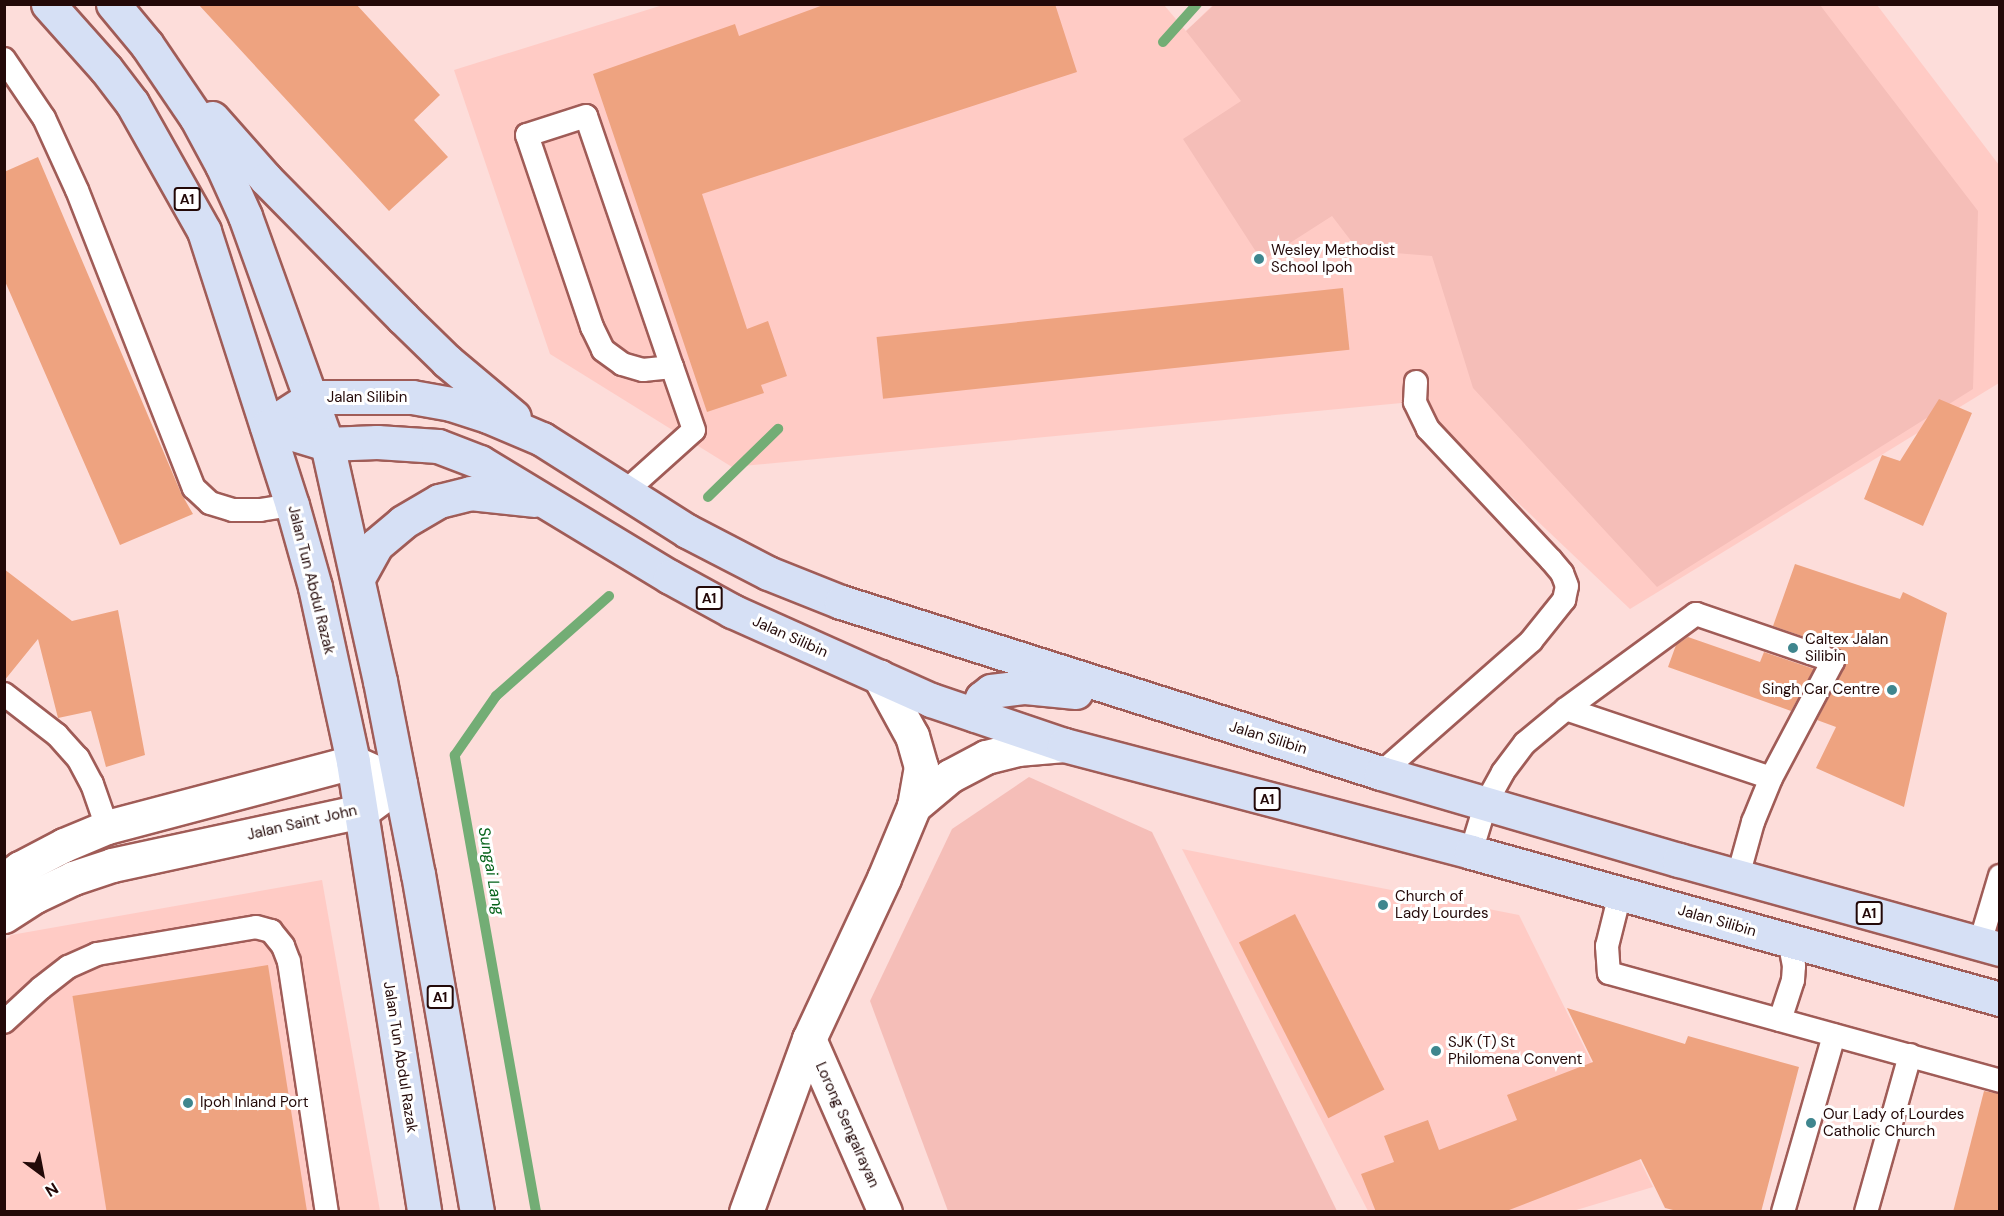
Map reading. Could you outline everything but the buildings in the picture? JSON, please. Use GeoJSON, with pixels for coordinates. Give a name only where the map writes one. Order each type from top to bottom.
{"type":"FeatureCollection","features":[{"type":"Feature","properties":{"kind":"main road","name":"Jalan Tun Abdul Razak"},"geometry":{"type":"LineString","coordinates":[[48,4],[106,69],[132,103],[204,231],[292,505],[315,587],[353,762],[424,1212]]}},
{"type":"Feature","properties":{"kind":"main road","name":"A1"},"geometry":{"type":"LineString","coordinates":[[113,4],[147,45],[196,117],[222,165],[245,216],[327,444],[358,578],[400,783],[477,1212]]}},
{"type":"Feature","properties":{"kind":"main road"},"geometry":{"type":"LineString","coordinates":[[147,45],[266,179],[403,318],[447,361],[542,439]]}},
{"type":"Feature","properties":{"kind":"main road","name":"Jalan Silibin"},"geometry":{"type":"LineString","coordinates":[[267,426],[312,398],[412,397],[451,404],[488,416],[542,439],[687,531],[768,573],[902,622],[1140,699],[1381,773],[1990,946]]}},
{"type":"Feature","properties":{"kind":"main road","name":"Jalan Silibin"},"geometry":{"type":"LineString","coordinates":[[267,426],[327,444],[377,442],[438,446],[480,462],[670,577],[732,611],[931,700],[1064,745],[1471,852],[2000,999]]}},
{"type":"Feature","properties":{"kind":"main road"},"geometry":{"type":"LineString","coordinates":[[358,578],[376,544],[402,522],[439,501],[470,493],[505,495],[547,502]]}},
{"type":"Feature","properties":{"kind":"main road"},"geometry":{"type":"LineString","coordinates":[[975,715],[982,698],[991,692],[1005,688],[1025,687],[1140,699]]}},
{"type":"Feature","properties":{"kind":"street"},"geometry":{"type":"LineString","coordinates":[[746,1212],[809,1039],[884,878],[914,806],[921,767],[915,746],[899,709],[879,676]]}},
{"type":"Feature","properties":{"kind":"street"},"geometry":{"type":"LineString","coordinates":[[914,806],[950,776],[986,757],[1017,749],[1064,745]]}},
{"type":"Feature","properties":{"kind":"street"},"geometry":{"type":"LineString","coordinates":[[4,880],[20,868],[64,845],[107,827],[353,762],[400,783]]}},
{"type":"Feature","properties":{"kind":"street","name":"Jalan Saint John"},"geometry":{"type":"LineString","coordinates":[[4,916],[45,891],[112,865],[362,811],[400,783]]}},
{"type":"Feature","properties":{"kind":"street","name":"Lorong Sengalrayan"},"geometry":{"type":"LineString","coordinates":[[809,1039],[885,1212]]}},
{"type":"Feature","properties":{"kind":"lane"},"geometry":{"type":"LineString","coordinates":[[4,59],[44,118],[77,190],[194,488],[210,503],[234,510],[260,510],[292,505]]}},
{"type":"Feature","properties":{"kind":"lane"},"geometry":{"type":"LineString","coordinates":[[626,491],[694,430],[586,116],[527,135],[592,327],[603,350],[622,364],[642,370],[672,367]]}},
{"type":"Feature","properties":{"kind":"lane"},"geometry":{"type":"LineString","coordinates":[[1381,773],[1531,641],[1564,600],[1567,586],[1562,573],[1551,560],[1428,429],[1415,402],[1416,382]]}},
{"type":"Feature","properties":{"kind":"lane"},"geometry":{"type":"LineString","coordinates":[[1471,852],[1486,803],[1503,771],[1525,743],[1566,709],[1696,614],[1833,661],[1771,778],[1753,822],[1738,876]]}},
{"type":"Feature","properties":{"kind":"lane"},"geometry":{"type":"LineString","coordinates":[[4,693],[57,735],[78,758],[92,784],[107,827]]}},
{"type":"Feature","properties":{"kind":"lane"},"geometry":{"type":"LineString","coordinates":[[1566,709],[1771,778]]}},
{"type":"Feature","properties":{"kind":"lane"},"geometry":{"type":"LineString","coordinates":[[1990,946],[2000,876]]}},
{"type":"Feature","properties":{"kind":"lane"},"geometry":{"type":"LineString","coordinates":[[1620,894],[1607,946],[1609,973],[2000,1080]]}},
{"type":"Feature","properties":{"kind":"lane"},"geometry":{"type":"LineString","coordinates":[[4,1022],[68,967],[97,954],[256,927],[271,932],[283,946],[289,962],[327,1212]]}},
{"type":"Feature","properties":{"kind":"lane"},"geometry":{"type":"LineString","coordinates":[[1780,1020],[1793,980],[1794,966],[1789,941]]}},
{"type":"Feature","properties":{"kind":"lane"},"geometry":{"type":"LineString","coordinates":[[1783,1212],[1834,1035]]}},
{"type":"Feature","properties":{"kind":"lane"},"geometry":{"type":"LineString","coordinates":[[1866,1212],[1910,1055]]}},
{"type":"Feature","properties":{"kind":"shaded area","name":"Wesley Methodist School Ipoh"},"geometry":{"type":"Polygon","coordinates":[[[666,4],[1164,5],[1186,31],[1214,4],[1877,5],[1999,165],[1999,383],[1630,609],[1412,402],[732,467],[550,354],[454,70],[666,4]]]}},
{"type":"Feature","properties":{"kind":"shaded area"},"geometry":{"type":"Polygon","coordinates":[[[1214,5],[1820,5],[1978,211],[1973,389],[1657,587],[1473,388],[1432,256],[1358,250],[1332,216],[1262,261],[1183,139],[1241,101],[1186,31],[1214,5]]]}},
{"type":"Feature","properties":{"kind":"shaded area"},"geometry":{"type":"Polygon","coordinates":[[[1029,777],[1152,832],[1337,1211],[948,1211],[870,1001],[952,829],[1029,777]]]}},
{"type":"Feature","properties":{"kind":"shaded area","name":"SJK (T) St Philomena Convent"},"geometry":{"type":"Polygon","coordinates":[[[1182,849],[1519,915],[1653,1187],[1573,1211],[1368,1211],[1182,849]]]}},
{"type":"Feature","properties":{"kind":"shaded area","name":"Ipoh Inland Port"},"geometry":{"type":"Polygon","coordinates":[[[322,880],[380,1211],[5,1212],[5,941],[11,935],[322,880]]]}},
{"type":"Feature","properties":{"kind":"waterway","name":"Sungai Lang"},"geometry":{"type":"LineString","coordinates":[[1163,42],[1197,4]]}},
{"type":"Feature","properties":{"kind":"waterway","name":"Sungai Lang"},"geometry":{"type":"LineString","coordinates":[[708,497],[778,429]]}},
{"type":"Feature","properties":{"kind":"waterway","name":"Sungai Lang"},"geometry":{"type":"LineString","coordinates":[[536,1212],[455,755],[496,696],[609,596]]}},
{"type":"Feature","properties":{"kind":"place","name":"Wesley Methodist School Ipoh"},"geometry":{"type":"Point","coordinates":[1259,259]}},
{"type":"Feature","properties":{"kind":"place","name":"Caltex Jalan Silibin"},"geometry":{"type":"Point","coordinates":[1793,648]}},
{"type":"Feature","properties":{"kind":"place","name":"Singh Car Centre"},"geometry":{"type":"Point","coordinates":[1892,690]}},
{"type":"Feature","properties":{"kind":"place","name":"Church of Lady Lourdes"},"geometry":{"type":"Point","coordinates":[1383,905]}},
{"type":"Feature","properties":{"kind":"place","name":"SJK (T) St Philomena Convent"},"geometry":{"type":"Point","coordinates":[1436,1051]}},
{"type":"Feature","properties":{"kind":"place","name":"Ipoh Inland Port"},"geometry":{"type":"Point","coordinates":[188,1103]}},
{"type":"Feature","properties":{"kind":"place","name":"Our Lady of Lourdes Catholic Church"},"geometry":{"type":"Point","coordinates":[1811,1123]}}]}
